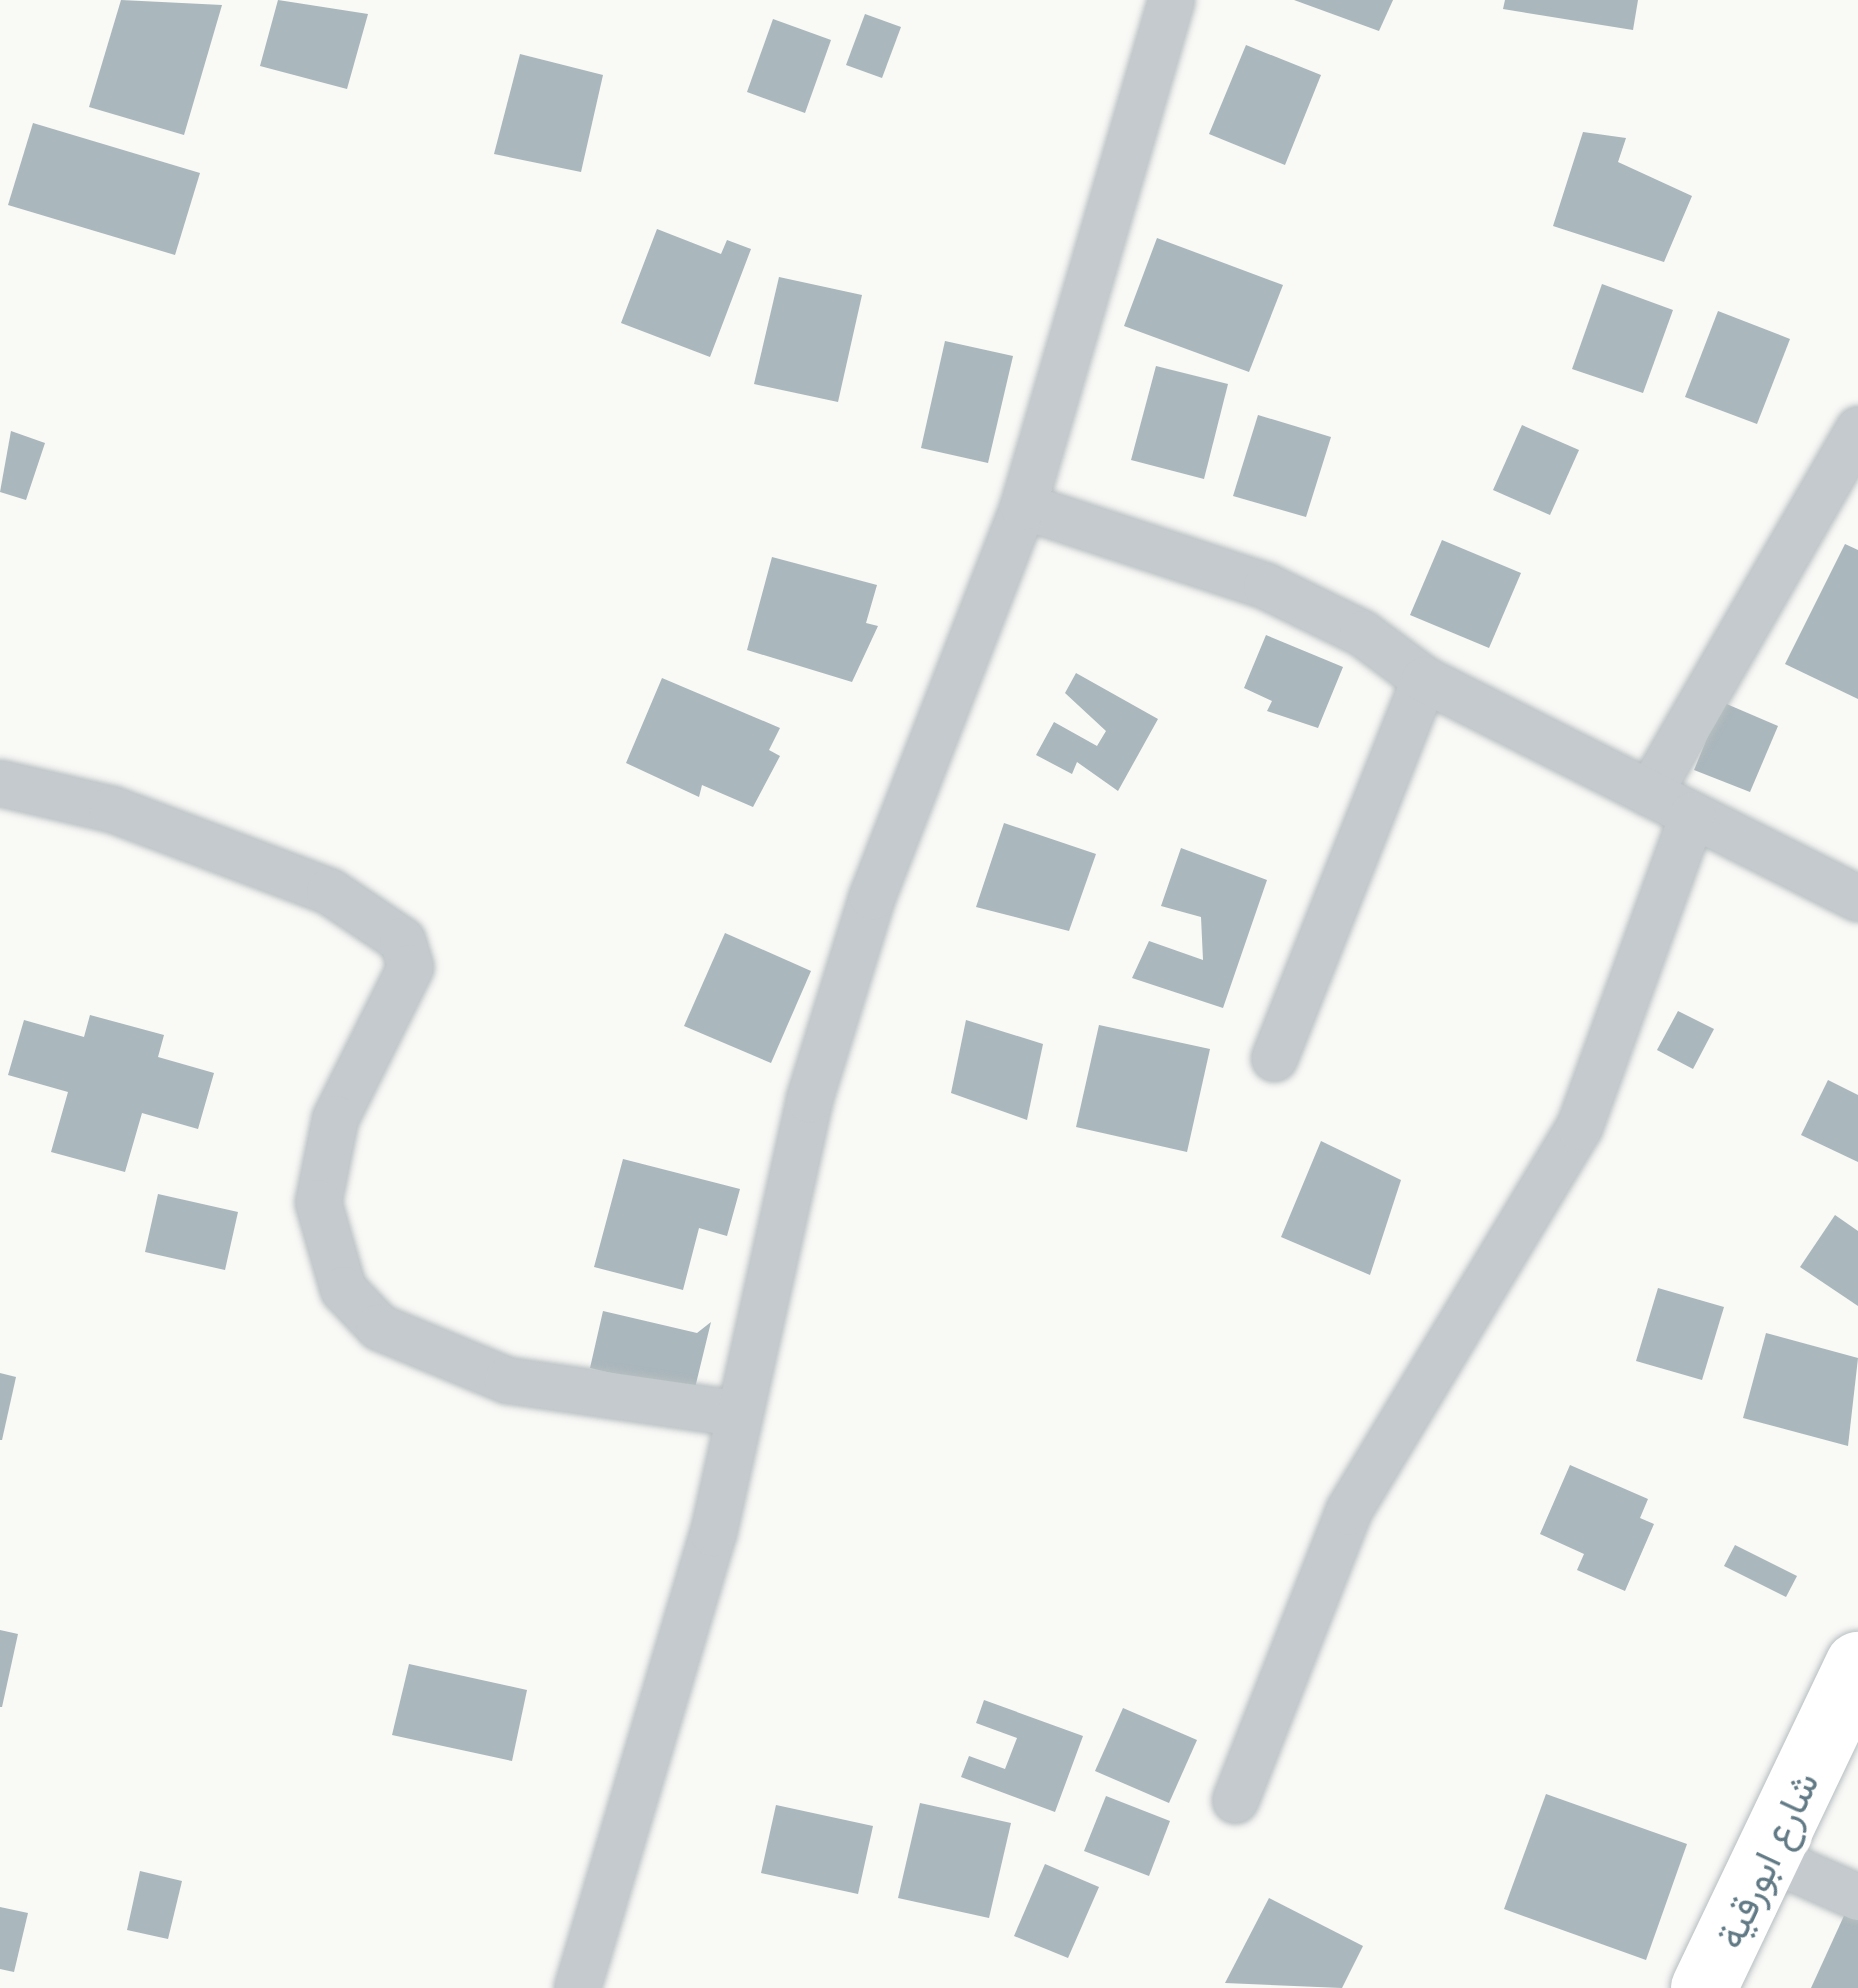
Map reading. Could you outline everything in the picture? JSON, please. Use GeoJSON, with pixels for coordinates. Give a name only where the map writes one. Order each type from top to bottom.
{"type":"FeatureCollection","features":[{"type":"Feature","properties":{"kind":"main road","name":"شارع ابورقية"},"geometry":{"type":"LineString","coordinates":[[1704,1988],[1770,1858],[1858,1665]]}},
{"type":"Feature","properties":{"kind":"street"},"geometry":{"type":"LineString","coordinates":[[577,1988],[713,1533],[808,1099],[872,896],[1023,506],[1171,0]]}},
{"type":"Feature","properties":{"kind":"street"},"geometry":{"type":"LineString","coordinates":[[1649,793],[1858,429]]}},
{"type":"Feature","properties":{"kind":"street"},"geometry":{"type":"LineString","coordinates":[[1023,506],[1266,586],[1362,633],[1424,680],[1858,898]]}},
{"type":"Feature","properties":{"kind":"street"},"geometry":{"type":"LineString","coordinates":[[1274,1058],[1424,680]]}},
{"type":"Feature","properties":{"kind":"street"},"geometry":{"type":"LineString","coordinates":[[0,783],[112,809],[329,891],[402,940],[410,967],[335,1118],[318,1202],[343,1289],[380,1327],[507,1380],[736,1413]]}},
{"type":"Feature","properties":{"kind":"street"},"geometry":{"type":"LineString","coordinates":[[1235,1800],[1370,1469],[1579,1127],[1692,815]]}},
{"type":"Feature","properties":{"kind":"street"},"geometry":{"type":"LineString","coordinates":[[1770,1858],[1858,1897]]}},
{"type":"Feature","properties":{"kind":"building"},"geometry":{"type":"Polygon","coordinates":[[[121,0],[222,5],[184,135],[89,107],[121,0]]]}},
{"type":"Feature","properties":{"kind":"building"},"geometry":{"type":"Polygon","coordinates":[[[278,0],[368,14],[347,89],[260,66],[278,0]]]}},
{"type":"Feature","properties":{"kind":"building"},"geometry":{"type":"Polygon","coordinates":[[[1294,0],[1393,0],[1379,31],[1294,0]]]}},
{"type":"Feature","properties":{"kind":"building"},"geometry":{"type":"Polygon","coordinates":[[[1505,0],[1638,0],[1633,30],[1503,9],[1505,0]]]}},
{"type":"Feature","properties":{"kind":"building"},"geometry":{"type":"Polygon","coordinates":[[[865,14],[901,27],[882,78],[846,65],[865,14]]]}},
{"type":"Feature","properties":{"kind":"building"},"geometry":{"type":"Polygon","coordinates":[[[773,19],[831,40],[805,113],[747,92],[773,19]]]}},
{"type":"Feature","properties":{"kind":"building"},"geometry":{"type":"Polygon","coordinates":[[[1246,45],[1321,75],[1285,165],[1209,134],[1246,45]]]}},
{"type":"Feature","properties":{"kind":"building"},"geometry":{"type":"Polygon","coordinates":[[[520,54],[603,75],[581,172],[494,154],[520,54]]]}},
{"type":"Feature","properties":{"kind":"building"},"geometry":{"type":"Polygon","coordinates":[[[33,123],[200,173],[175,255],[8,205],[33,123]]]}},
{"type":"Feature","properties":{"kind":"building"},"geometry":{"type":"Polygon","coordinates":[[[1583,132],[1626,138],[1618,162],[1692,196],[1664,262],[1553,226],[1583,132]]]}},
{"type":"Feature","properties":{"kind":"building"},"geometry":{"type":"Polygon","coordinates":[[[657,229],[721,254],[727,240],[751,249],[710,357],[621,323],[657,229]]]}},
{"type":"Feature","properties":{"kind":"building"},"geometry":{"type":"Polygon","coordinates":[[[1157,238],[1283,285],[1249,372],[1124,326],[1157,238]]]}},
{"type":"Feature","properties":{"kind":"building"},"geometry":{"type":"Polygon","coordinates":[[[779,277],[862,295],[838,402],[754,384],[779,277]]]}},
{"type":"Feature","properties":{"kind":"building"},"geometry":{"type":"Polygon","coordinates":[[[1602,284],[1673,310],[1643,393],[1572,369],[1602,284]]]}},
{"type":"Feature","properties":{"kind":"building"},"geometry":{"type":"Polygon","coordinates":[[[1718,311],[1790,339],[1757,424],[1685,397],[1718,311]]]}},
{"type":"Feature","properties":{"kind":"building"},"geometry":{"type":"Polygon","coordinates":[[[945,341],[1013,356],[988,463],[921,448],[945,341]]]}},
{"type":"Feature","properties":{"kind":"building"},"geometry":{"type":"Polygon","coordinates":[[[1156,366],[1228,384],[1204,479],[1131,460],[1156,366]]]}},
{"type":"Feature","properties":{"kind":"building"},"geometry":{"type":"Polygon","coordinates":[[[1258,415],[1331,437],[1306,517],[1233,496],[1258,415]]]}},
{"type":"Feature","properties":{"kind":"building"},"geometry":{"type":"Polygon","coordinates":[[[1522,425],[1579,450],[1550,515],[1493,490],[1522,425]]]}},
{"type":"Feature","properties":{"kind":"building"},"geometry":{"type":"Polygon","coordinates":[[[11,431],[45,443],[26,500],[0,492],[11,431]]]}},
{"type":"Feature","properties":{"kind":"building"},"geometry":{"type":"Polygon","coordinates":[[[1442,540],[1521,573],[1489,648],[1410,615],[1442,540]]]}},
{"type":"Feature","properties":{"kind":"building"},"geometry":{"type":"Polygon","coordinates":[[[1845,544],[1858,550],[1858,699],[1785,664],[1845,544]]]}},
{"type":"Feature","properties":{"kind":"building"},"geometry":{"type":"Polygon","coordinates":[[[772,557],[877,585],[866,623],[878,626],[852,682],[747,650],[772,557]]]}},
{"type":"Feature","properties":{"kind":"building"},"geometry":{"type":"Polygon","coordinates":[[[1266,635],[1343,667],[1318,728],[1267,711],[1272,701],[1244,688],[1266,635]]]}},
{"type":"Feature","properties":{"kind":"building"},"geometry":{"type":"Polygon","coordinates":[[[1076,673],[1158,719],[1118,791],[1077,762],[1072,774],[1036,755],[1054,722],[1097,746],[1106,731],[1065,693],[1076,673]]]}},
{"type":"Feature","properties":{"kind":"building"},"geometry":{"type":"Polygon","coordinates":[[[662,678],[780,728],[769,750],[780,756],[753,807],[702,785],[699,797],[626,763],[662,678]]]}},
{"type":"Feature","properties":{"kind":"building"},"geometry":{"type":"Polygon","coordinates":[[[1722,702],[1778,726],[1750,792],[1694,770],[1722,702]]]}},
{"type":"Feature","properties":{"kind":"building"},"geometry":{"type":"Polygon","coordinates":[[[1004,823],[1096,854],[1069,931],[976,907],[1004,823]]]}},
{"type":"Feature","properties":{"kind":"building"},"geometry":{"type":"Polygon","coordinates":[[[1181,848],[1267,880],[1223,1008],[1132,978],[1149,941],[1203,960],[1201,917],[1161,906],[1181,848]]]}},
{"type":"Feature","properties":{"kind":"building"},"geometry":{"type":"Polygon","coordinates":[[[725,933],[811,971],[771,1063],[684,1026],[725,933]]]}},
{"type":"Feature","properties":{"kind":"building"},"geometry":{"type":"Polygon","coordinates":[[[1678,1011],[1714,1029],[1693,1069],[1657,1050],[1678,1011]]]}},
{"type":"Feature","properties":{"kind":"building"},"geometry":{"type":"Polygon","coordinates":[[[90,1015],[164,1035],[158,1057],[214,1073],[198,1129],[142,1113],[125,1172],[51,1152],[68,1092],[8,1075],[24,1020],[84,1037],[90,1015]]]}},
{"type":"Feature","properties":{"kind":"building"},"geometry":{"type":"Polygon","coordinates":[[[966,1020],[1043,1044],[1027,1120],[951,1093],[966,1020]]]}},
{"type":"Feature","properties":{"kind":"building"},"geometry":{"type":"Polygon","coordinates":[[[1099,1025],[1210,1049],[1187,1152],[1076,1127],[1099,1025]]]}},
{"type":"Feature","properties":{"kind":"building"},"geometry":{"type":"Polygon","coordinates":[[[1828,1080],[1858,1095],[1858,1162],[1801,1135],[1828,1080]]]}},
{"type":"Feature","properties":{"kind":"building"},"geometry":{"type":"Polygon","coordinates":[[[1321,1141],[1401,1180],[1370,1275],[1281,1237],[1321,1141]]]}},
{"type":"Feature","properties":{"kind":"building"},"geometry":{"type":"Polygon","coordinates":[[[623,1159],[740,1189],[727,1236],[699,1228],[683,1290],[594,1267],[623,1159]]]}},
{"type":"Feature","properties":{"kind":"building"},"geometry":{"type":"Polygon","coordinates":[[[158,1194],[238,1212],[225,1270],[145,1252],[158,1194]]]}},
{"type":"Feature","properties":{"kind":"building"},"geometry":{"type":"Polygon","coordinates":[[[1835,1215],[1858,1231],[1858,1306],[1800,1267],[1835,1215]]]}},
{"type":"Feature","properties":{"kind":"building"},"geometry":{"type":"Polygon","coordinates":[[[1658,1288],[1724,1307],[1702,1380],[1636,1361],[1658,1288]]]}},
{"type":"Feature","properties":{"kind":"building"},"geometry":{"type":"Polygon","coordinates":[[[603,1311],[697,1333],[711,1322],[694,1392],[590,1368],[603,1311]]]}},
{"type":"Feature","properties":{"kind":"building"},"geometry":{"type":"Polygon","coordinates":[[[1766,1333],[1858,1358],[1848,1446],[1743,1418],[1766,1333]]]}},
{"type":"Feature","properties":{"kind":"building"},"geometry":{"type":"Polygon","coordinates":[[[0,1373],[16,1377],[2,1440],[0,1440],[0,1373]]]}},
{"type":"Feature","properties":{"kind":"building"},"geometry":{"type":"Polygon","coordinates":[[[1570,1465],[1648,1499],[1640,1518],[1654,1524],[1625,1591],[1577,1570],[1584,1554],[1540,1534],[1570,1465]]]}},
{"type":"Feature","properties":{"kind":"building"},"geometry":{"type":"Polygon","coordinates":[[[1735,1545],[1797,1576],[1786,1597],[1724,1566],[1735,1545]]]}},
{"type":"Feature","properties":{"kind":"building"},"geometry":{"type":"Polygon","coordinates":[[[0,1630],[18,1634],[2,1707],[0,1707],[0,1630]]]}},
{"type":"Feature","properties":{"kind":"building"},"geometry":{"type":"Polygon","coordinates":[[[409,1664],[527,1690],[512,1761],[392,1735],[409,1664]]]}},
{"type":"Feature","properties":{"kind":"building"},"geometry":{"type":"Polygon","coordinates":[[[984,1700],[1083,1736],[1055,1812],[961,1777],[969,1756],[1005,1769],[1017,1738],[976,1723],[984,1700]]]}},
{"type":"Feature","properties":{"kind":"building"},"geometry":{"type":"Polygon","coordinates":[[[1123,1708],[1197,1740],[1169,1803],[1095,1771],[1123,1708]]]}},
{"type":"Feature","properties":{"kind":"building"},"geometry":{"type":"Polygon","coordinates":[[[1546,1794],[1687,1844],[1646,1960],[1504,1909],[1546,1794]]]}},
{"type":"Feature","properties":{"kind":"building"},"geometry":{"type":"Polygon","coordinates":[[[1106,1796],[1170,1821],[1149,1876],[1084,1851],[1106,1796]]]}},
{"type":"Feature","properties":{"kind":"building"},"geometry":{"type":"Polygon","coordinates":[[[920,1803],[1011,1823],[989,1918],[898,1898],[920,1803]]]}},
{"type":"Feature","properties":{"kind":"building"},"geometry":{"type":"Polygon","coordinates":[[[776,1805],[873,1826],[858,1894],[761,1873],[776,1805]]]}},
{"type":"Feature","properties":{"kind":"building"},"geometry":{"type":"Polygon","coordinates":[[[1045,1864],[1099,1887],[1068,1958],[1014,1936],[1045,1864]]]}},
{"type":"Feature","properties":{"kind":"building"},"geometry":{"type":"Polygon","coordinates":[[[140,1871],[182,1881],[168,1939],[127,1930],[140,1871]]]}},
{"type":"Feature","properties":{"kind":"building"},"geometry":{"type":"Polygon","coordinates":[[[1269,1898],[1363,1946],[1342,1988],[1225,1983],[1269,1898]]]}},
{"type":"Feature","properties":{"kind":"building"},"geometry":{"type":"Polygon","coordinates":[[[0,1907],[28,1913],[14,1972],[0,1969],[0,1907]]]}},
{"type":"Feature","properties":{"kind":"building"},"geometry":{"type":"Polygon","coordinates":[[[1848,1907],[1858,1912],[1858,1988],[1811,1988],[1848,1907]]]}}]}
